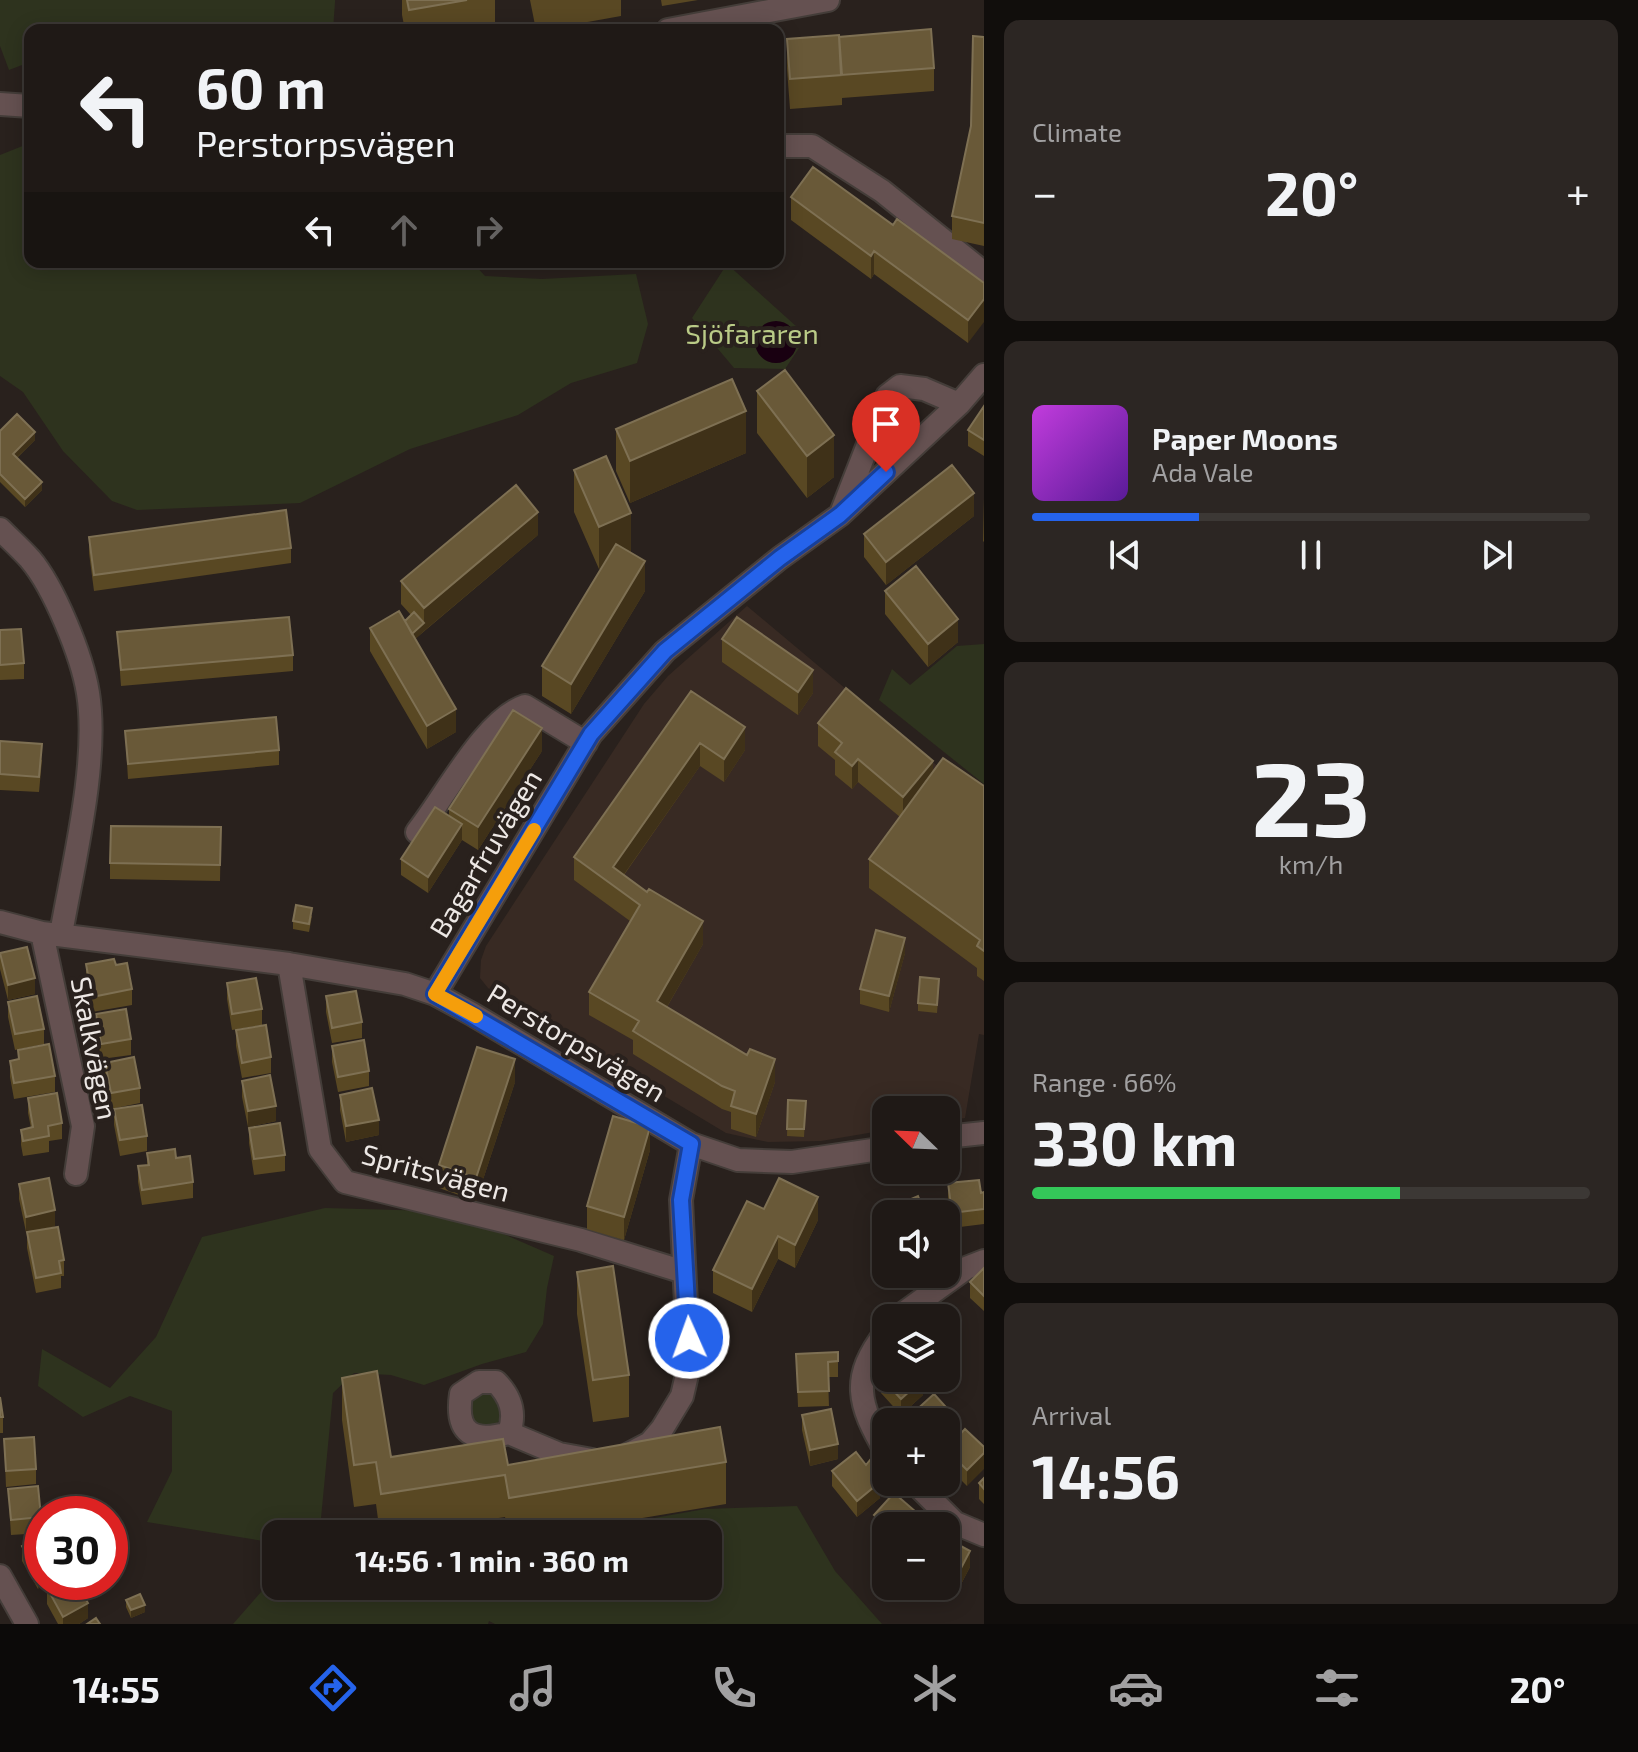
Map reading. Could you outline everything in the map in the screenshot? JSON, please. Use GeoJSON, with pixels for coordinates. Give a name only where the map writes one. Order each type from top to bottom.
{"type":"FeatureCollection","features":[{"type":"Feature","properties":{"kind":"street"},"geometry":{"type":"LineString","coordinates":[[700,24],[828,0]]}},
{"type":"Feature","properties":{"kind":"street"},"geometry":{"type":"LineString","coordinates":[[0,104],[24,106]]}},
{"type":"Feature","properties":{"kind":"street"},"geometry":{"type":"LineString","coordinates":[[784,146],[812,146],[882,191],[984,273]]}},
{"type":"Feature","properties":{"kind":"street","name":"Bagarfruvägen"},"geometry":{"type":"LineString","coordinates":[[435,994],[586,743],[665,651],[780,558],[840,515],[959,404],[984,375]]}},
{"type":"Feature","properties":{"kind":"street"},"geometry":{"type":"LineString","coordinates":[[840,515],[887,396],[900,386],[924,389],[959,404]]}},
{"type":"Feature","properties":{"kind":"street"},"geometry":{"type":"LineString","coordinates":[[0,529],[32,561],[64,619],[88,693],[87,774],[51,934]]}},
{"type":"Feature","properties":{"kind":"street"},"geometry":{"type":"LineString","coordinates":[[417,832],[475,750],[511,711],[525,706],[586,743]]}},
{"type":"Feature","properties":{"kind":"street","name":"Perstorpsvägen"},"geometry":{"type":"LineString","coordinates":[[0,922],[51,934],[289,964],[405,984],[435,994],[691,1144],[738,1160],[792,1162],[872,1150]]}},
{"type":"Feature","properties":{"kind":"street","name":"Skalkvägen"},"geometry":{"type":"LineString","coordinates":[[51,934],[83,1126],[76,1174]]}},
{"type":"Feature","properties":{"kind":"street","name":"Spritsvägen"},"geometry":{"type":"LineString","coordinates":[[289,964],[320,1149],[345,1182],[581,1240],[684,1272]]}},
{"type":"Feature","properties":{"kind":"street"},"geometry":{"type":"LineString","coordinates":[[960,1136],[984,1133]]}},
{"type":"Feature","properties":{"kind":"street"},"geometry":{"type":"LineString","coordinates":[[509,1433],[559,1454],[586,1460],[622,1457],[638,1451],[662,1429],[682,1396],[689,1366],[681,1200],[691,1144]]}},
{"type":"Feature","properties":{"kind":"street"},"geometry":{"type":"LineString","coordinates":[[916,1304],[966,1268],[984,1261]]}},
{"type":"Feature","properties":{"kind":"street"},"geometry":{"type":"LineString","coordinates":[[872,1349],[861,1392],[872,1428]]}},
{"type":"Feature","properties":{"kind":"street"},"geometry":{"type":"LineString","coordinates":[[928,1496],[955,1523],[984,1535]]}},
{"type":"Feature","properties":{"kind":"street"},"geometry":{"type":"LineString","coordinates":[[0,1576],[27,1624]]}},
{"type":"Feature","properties":{"kind":"shaded area"},"geometry":{"type":"Polygon","coordinates":[[[776,321],[791,327],[797,342],[791,357],[776,363],[761,357],[755,342],[761,327],[776,321]]]}},
{"type":"Feature","properties":{"kind":"shaded area"},"geometry":{"type":"Polygon","coordinates":[[[747,606],[984,805],[984,1035],[979,1034],[965,1118],[960,1119],[960,1096],[872,1096],[872,1132],[821,1141],[768,1142],[726,1133],[509,1003],[480,978],[486,946],[644,704],[668,676],[747,606]]]}},
{"type":"Feature","properties":{"kind":"green space"},"geometry":{"type":"Polygon","coordinates":[[[0,0],[335,0],[333,24],[24,24],[24,64],[9,70],[0,46],[0,0]]]}},
{"type":"Feature","properties":{"kind":"green space"},"geometry":{"type":"Polygon","coordinates":[[[24,145],[24,268],[478,268],[485,276],[542,279],[636,274],[648,324],[637,363],[571,383],[518,415],[410,449],[300,503],[137,510],[112,501],[63,451],[23,392],[0,376],[0,155],[24,145]]]}},
{"type":"Feature","properties":{"kind":"green space","name":"Sjöfararen"},"geometry":{"type":"Polygon","coordinates":[[[724,268],[731,268],[807,336],[785,369],[734,368],[692,318],[724,268]]]}},
{"type":"Feature","properties":{"kind":"green space"},"geometry":{"type":"Polygon","coordinates":[[[984,644],[984,784],[879,700],[892,669],[910,685],[957,646],[984,644]]]}},
{"type":"Feature","properties":{"kind":"green space"},"geometry":{"type":"Polygon","coordinates":[[[325,1208],[433,1211],[506,1235],[554,1256],[543,1324],[526,1352],[424,1385],[391,1375],[354,1373],[333,1393],[321,1518],[324,1520],[262,1520],[262,1541],[147,1522],[172,1471],[172,1411],[130,1396],[83,1417],[38,1386],[42,1349],[110,1388],[156,1337],[202,1237],[325,1208]]]}},
{"type":"Feature","properties":{"kind":"green space"},"geometry":{"type":"Polygon","coordinates":[[[486,1393],[498,1398],[503,1410],[498,1422],[486,1427],[474,1422],[469,1410],[474,1398],[486,1393]]]}},
{"type":"Feature","properties":{"kind":"green space"},"geometry":{"type":"Polygon","coordinates":[[[797,1506],[835,1571],[882,1624],[495,1624],[489,1621],[488,1624],[233,1624],[262,1591],[262,1600],[722,1600],[722,1520],[643,1520],[705,1509],[797,1506]]]}},
{"type":"Feature","properties":{"kind":"building"},"geometry":{"type":"Polygon","coordinates":[[[407,0],[467,0],[409,10],[407,0]]]}},
{"type":"Feature","properties":{"kind":"building"},"geometry":{"type":"Polygon","coordinates":[[[931,29],[934,68],[841,75],[839,37],[931,29]]]}},
{"type":"Feature","properties":{"kind":"building"},"geometry":{"type":"Polygon","coordinates":[[[839,35],[842,75],[790,79],[787,39],[839,35]]]}},
{"type":"Feature","properties":{"kind":"building"},"geometry":{"type":"Polygon","coordinates":[[[973,36],[984,37],[984,223],[952,216],[971,126],[973,36]]]}},
{"type":"Feature","properties":{"kind":"building"},"geometry":{"type":"Polygon","coordinates":[[[813,167],[893,225],[897,219],[984,283],[984,299],[968,320],[874,251],[871,256],[791,197],[813,167]]]}},
{"type":"Feature","properties":{"kind":"building"},"geometry":{"type":"Polygon","coordinates":[[[785,370],[834,435],[807,456],[757,391],[785,370]]]}},
{"type":"Feature","properties":{"kind":"building"},"geometry":{"type":"Polygon","coordinates":[[[732,379],[746,411],[630,461],[616,429],[732,379]]]}},
{"type":"Feature","properties":{"kind":"building"},"geometry":{"type":"Polygon","coordinates":[[[984,406],[984,440],[968,430],[984,406]]]}},
{"type":"Feature","properties":{"kind":"building"},"geometry":{"type":"Polygon","coordinates":[[[17,414],[35,432],[13,454],[42,482],[25,499],[0,474],[0,431],[17,414]]]}},
{"type":"Feature","properties":{"kind":"building"},"geometry":{"type":"Polygon","coordinates":[[[606,456],[631,513],[599,527],[574,470],[606,456]]]}},
{"type":"Feature","properties":{"kind":"building"},"geometry":{"type":"Polygon","coordinates":[[[952,465],[974,493],[886,562],[864,534],[952,465]]]}},
{"type":"Feature","properties":{"kind":"building"},"geometry":{"type":"Polygon","coordinates":[[[516,485],[538,512],[424,608],[401,581],[516,485]]]}},
{"type":"Feature","properties":{"kind":"building"},"geometry":{"type":"Polygon","coordinates":[[[286,510],[291,548],[94,575],[89,537],[286,510]]]}},
{"type":"Feature","properties":{"kind":"building"},"geometry":{"type":"Polygon","coordinates":[[[616,544],[645,561],[571,684],[542,666],[616,544]]]}},
{"type":"Feature","properties":{"kind":"building"},"geometry":{"type":"Polygon","coordinates":[[[916,566],[958,619],[928,644],[885,591],[916,566]]]}},
{"type":"Feature","properties":{"kind":"building"},"geometry":{"type":"Polygon","coordinates":[[[399,611],[456,709],[427,726],[370,628],[399,611]]]}},
{"type":"Feature","properties":{"kind":"building"},"geometry":{"type":"Polygon","coordinates":[[[414,612],[424,623],[412,634],[405,621],[414,612]]]}},
{"type":"Feature","properties":{"kind":"building"},"geometry":{"type":"Polygon","coordinates":[[[289,617],[293,655],[121,670],[117,632],[289,617]]]}},
{"type":"Feature","properties":{"kind":"building"},"geometry":{"type":"Polygon","coordinates":[[[737,617],[813,670],[798,692],[722,639],[737,617]]]}},
{"type":"Feature","properties":{"kind":"building"},"geometry":{"type":"Polygon","coordinates":[[[21,629],[24,663],[0,665],[0,630],[21,629]]]}},
{"type":"Feature","properties":{"kind":"building"},"geometry":{"type":"Polygon","coordinates":[[[846,688],[933,761],[903,797],[858,759],[852,766],[835,752],[842,743],[818,723],[846,688]]]}},
{"type":"Feature","properties":{"kind":"building"},"geometry":{"type":"Polygon","coordinates":[[[691,691],[745,727],[724,759],[700,743],[613,867],[647,892],[649,889],[703,921],[657,1001],[747,1055],[750,1049],[775,1059],[756,1114],[731,1106],[735,1091],[633,1031],[639,1021],[589,992],[640,905],[574,857],[691,691]]]}},
{"type":"Feature","properties":{"kind":"building"},"geometry":{"type":"Polygon","coordinates":[[[513,710],[542,728],[478,827],[449,809],[513,710]]]}},
{"type":"Feature","properties":{"kind":"building"},"geometry":{"type":"Polygon","coordinates":[[[276,717],[279,750],[128,764],[125,731],[276,717]]]}},
{"type":"Feature","properties":{"kind":"building"},"geometry":{"type":"Polygon","coordinates":[[[0,741],[42,744],[39,777],[0,774],[0,741]]]}},
{"type":"Feature","properties":{"kind":"building"},"geometry":{"type":"Polygon","coordinates":[[[943,758],[984,786],[984,951],[977,946],[980,940],[869,859],[943,758]]]}},
{"type":"Feature","properties":{"kind":"building"},"geometry":{"type":"Polygon","coordinates":[[[435,807],[462,824],[428,877],[401,859],[435,807]]]}},
{"type":"Feature","properties":{"kind":"building"},"geometry":{"type":"Polygon","coordinates":[[[111,826],[221,827],[220,865],[110,863],[111,826]]]}},
{"type":"Feature","properties":{"kind":"building"},"geometry":{"type":"Polygon","coordinates":[[[296,905],[312,908],[309,924],[293,921],[296,905]]]}},
{"type":"Feature","properties":{"kind":"building"},"geometry":{"type":"Polygon","coordinates":[[[876,930],[905,938],[889,996],[860,989],[876,930]]]}},
{"type":"Feature","properties":{"kind":"building"},"geometry":{"type":"Polygon","coordinates":[[[27,947],[35,978],[8,985],[0,953],[27,947]]]}},
{"type":"Feature","properties":{"kind":"building"},"geometry":{"type":"Polygon","coordinates":[[[114,959],[116,965],[127,963],[132,989],[92,997],[86,964],[114,959]]]}},
{"type":"Feature","properties":{"kind":"building"},"geometry":{"type":"Polygon","coordinates":[[[920,977],[939,979],[937,1005],[918,1003],[920,977]]]}},
{"type":"Feature","properties":{"kind":"building"},"geometry":{"type":"Polygon","coordinates":[[[256,978],[262,1009],[232,1014],[227,983],[256,978]]]}},
{"type":"Feature","properties":{"kind":"building"},"geometry":{"type":"Polygon","coordinates":[[[356,991],[362,1022],[332,1028],[326,996],[356,991]]]}},
{"type":"Feature","properties":{"kind":"building"},"geometry":{"type":"Polygon","coordinates":[[[37,996],[44,1029],[15,1034],[8,1002],[37,996]]]}},
{"type":"Feature","properties":{"kind":"building"},"geometry":{"type":"Polygon","coordinates":[[[126,1009],[131,1039],[101,1044],[96,1014],[126,1009]]]}},
{"type":"Feature","properties":{"kind":"building"},"geometry":{"type":"Polygon","coordinates":[[[266,1025],[271,1057],[242,1063],[236,1030],[266,1025]]]}},
{"type":"Feature","properties":{"kind":"building"},"geometry":{"type":"Polygon","coordinates":[[[364,1040],[369,1071],[338,1077],[332,1046],[364,1040]]]}},
{"type":"Feature","properties":{"kind":"building"},"geometry":{"type":"Polygon","coordinates":[[[49,1044],[55,1076],[14,1083],[10,1061],[19,1059],[18,1050],[49,1044]]]}},
{"type":"Feature","properties":{"kind":"building"},"geometry":{"type":"Polygon","coordinates":[[[477,1047],[515,1059],[476,1178],[439,1165],[477,1047]]]}},
{"type":"Feature","properties":{"kind":"building"},"geometry":{"type":"Polygon","coordinates":[[[134,1057],[140,1088],[111,1093],[105,1063],[134,1057]]]}},
{"type":"Feature","properties":{"kind":"building"},"geometry":{"type":"Polygon","coordinates":[[[270,1075],[276,1106],[248,1111],[242,1081],[270,1075]]]}},
{"type":"Feature","properties":{"kind":"building"},"geometry":{"type":"Polygon","coordinates":[[[372,1088],[379,1120],[346,1126],[340,1095],[372,1088]]]}},
{"type":"Feature","properties":{"kind":"building"},"geometry":{"type":"Polygon","coordinates":[[[57,1093],[62,1123],[48,1126],[49,1136],[23,1141],[21,1130],[33,1127],[28,1098],[57,1093]]]}},
{"type":"Feature","properties":{"kind":"building"},"geometry":{"type":"Polygon","coordinates":[[[788,1100],[806,1101],[804,1129],[787,1129],[788,1100]]]}},
{"type":"Feature","properties":{"kind":"building"},"geometry":{"type":"Polygon","coordinates":[[[142,1105],[147,1136],[120,1140],[114,1109],[142,1105]]]}},
{"type":"Feature","properties":{"kind":"building"},"geometry":{"type":"Polygon","coordinates":[[[613,1116],[650,1127],[624,1217],[587,1206],[613,1116]]]}},
{"type":"Feature","properties":{"kind":"building"},"geometry":{"type":"Polygon","coordinates":[[[280,1123],[285,1155],[254,1159],[249,1128],[280,1123]]]}},
{"type":"Feature","properties":{"kind":"building"},"geometry":{"type":"Polygon","coordinates":[[[175,1149],[176,1158],[190,1156],[193,1182],[142,1190],[138,1166],[149,1165],[147,1153],[175,1149]]]}},
{"type":"Feature","properties":{"kind":"building"},"geometry":{"type":"Polygon","coordinates":[[[49,1178],[55,1210],[26,1217],[19,1184],[49,1178]]]}},
{"type":"Feature","properties":{"kind":"building"},"geometry":{"type":"Polygon","coordinates":[[[779,1178],[818,1197],[795,1245],[778,1236],[752,1289],[713,1270],[747,1201],[764,1209],[779,1178]]]}},
{"type":"Feature","properties":{"kind":"building"},"geometry":{"type":"Polygon","coordinates":[[[979,1180],[981,1193],[984,1192],[984,1209],[960,1212],[960,1200],[950,1200],[948,1184],[979,1180]]]}},
{"type":"Feature","properties":{"kind":"building"},"geometry":{"type":"Polygon","coordinates":[[[58,1227],[64,1260],[59,1261],[61,1273],[36,1278],[27,1232],[58,1227]]]}},
{"type":"Feature","properties":{"kind":"building"},"geometry":{"type":"Polygon","coordinates":[[[613,1266],[629,1375],[593,1380],[577,1272],[613,1266]]]}},
{"type":"Feature","properties":{"kind":"building"},"geometry":{"type":"Polygon","coordinates":[[[984,1268],[984,1296],[970,1282],[984,1268]]]}},
{"type":"Feature","properties":{"kind":"building"},"geometry":{"type":"Polygon","coordinates":[[[838,1352],[838,1361],[828,1362],[829,1391],[798,1392],[796,1354],[838,1352]]]}},
{"type":"Feature","properties":{"kind":"building"},"geometry":{"type":"Polygon","coordinates":[[[377,1371],[391,1457],[503,1439],[508,1465],[720,1427],[726,1462],[509,1498],[505,1475],[381,1494],[376,1462],[354,1465],[342,1378],[377,1371]]]}},
{"type":"Feature","properties":{"kind":"building"},"geometry":{"type":"Polygon","coordinates":[[[895,1392],[909,1392],[901,1399],[895,1392]]]}},
{"type":"Feature","properties":{"kind":"building"},"geometry":{"type":"Polygon","coordinates":[[[934,1394],[947,1408],[919,1408],[934,1394]]]}},
{"type":"Feature","properties":{"kind":"building"},"geometry":{"type":"Polygon","coordinates":[[[831,1409],[838,1444],[810,1450],[802,1415],[831,1409]]]}},
{"type":"Feature","properties":{"kind":"building"},"geometry":{"type":"Polygon","coordinates":[[[965,1429],[984,1447],[984,1453],[967,1470],[960,1463],[960,1434],[965,1429]]]}},
{"type":"Feature","properties":{"kind":"building"},"geometry":{"type":"Polygon","coordinates":[[[34,1437],[36,1469],[6,1471],[4,1439],[34,1437]]]}},
{"type":"Feature","properties":{"kind":"building"},"geometry":{"type":"Polygon","coordinates":[[[856,1452],[866,1465],[870,1460],[872,1462],[872,1489],[857,1501],[832,1471],[856,1452]]]}},
{"type":"Feature","properties":{"kind":"building"},"geometry":{"type":"Polygon","coordinates":[[[38,1486],[39,1496],[24,1496],[24,1519],[11,1520],[8,1489],[38,1486]]]}},
{"type":"Feature","properties":{"kind":"building"},"geometry":{"type":"Polygon","coordinates":[[[891,1496],[897,1496],[916,1512],[877,1512],[891,1496]]]}},
{"type":"Feature","properties":{"kind":"building"},"geometry":{"type":"Polygon","coordinates":[[[960,1546],[970,1551],[960,1570],[960,1546]]]}},
{"type":"Feature","properties":{"kind":"building"},"geometry":{"type":"Polygon","coordinates":[[[140,1594],[145,1605],[131,1610],[128,1599],[140,1594]]]}},
{"type":"Feature","properties":{"kind":"building"},"geometry":{"type":"Polygon","coordinates":[[[54,1600],[86,1600],[88,1603],[63,1617],[54,1600]]]}},
{"type":"Feature","properties":{"kind":"slow traffic"},"geometry":{"type":"LineString","coordinates":[[476,1016],[435,994],[534,830]]}},
{"type":"Feature","properties":{"kind":"route"},"geometry":{"type":"LineString","coordinates":[[689,1338],[681,1200],[691,1144],[435,994],[591,734],[665,651],[780,558],[840,515],[886,472]]}}]}
